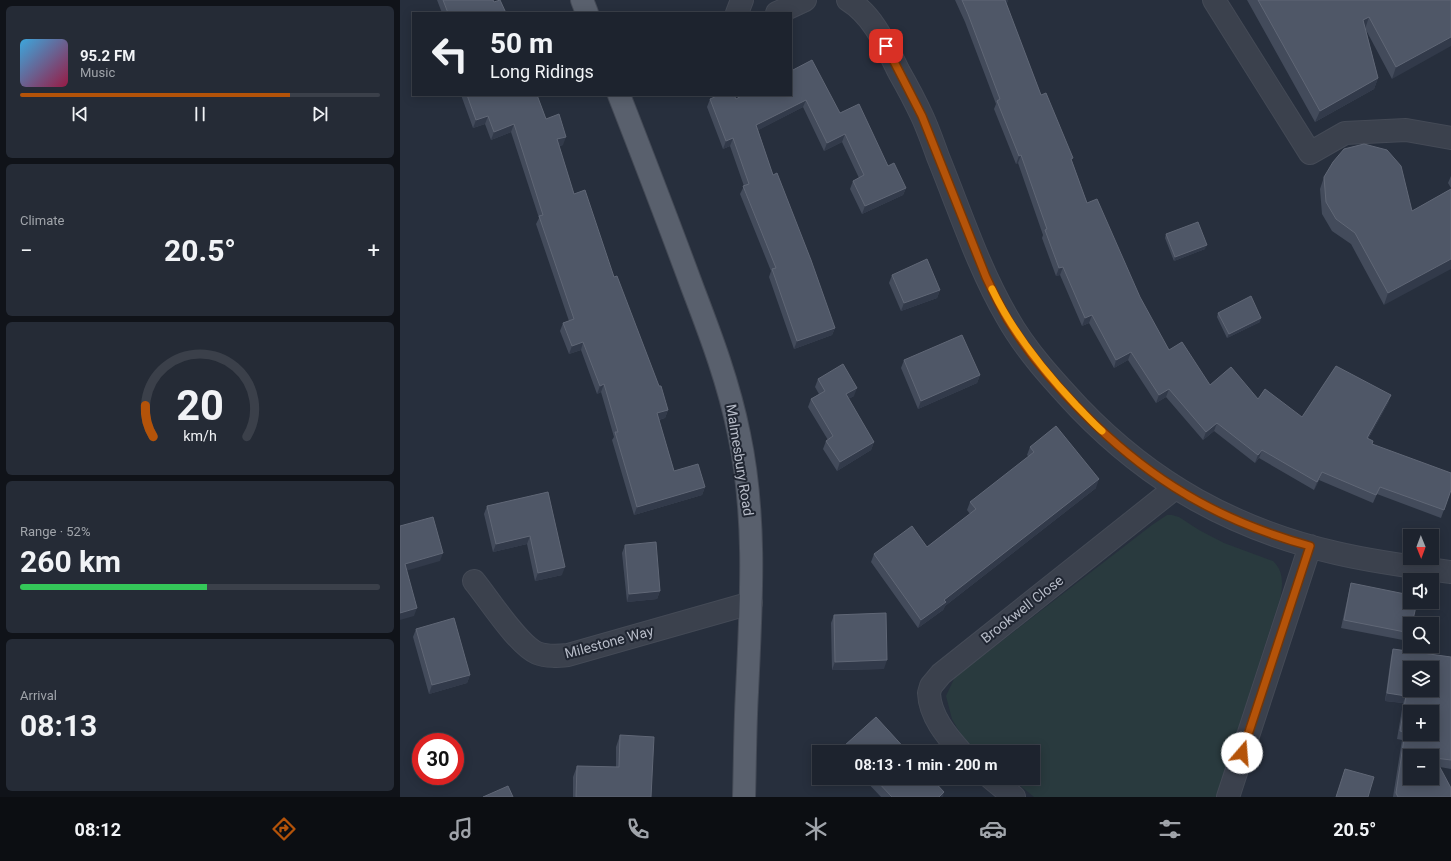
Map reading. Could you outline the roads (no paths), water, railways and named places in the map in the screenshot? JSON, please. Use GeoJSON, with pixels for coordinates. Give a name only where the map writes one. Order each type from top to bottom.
{"type":"FeatureCollection","features":[{"type":"Feature","properties":{"kind":"main road"},"geometry":{"type":"LineString","coordinates":[[582,0],[587,12]]}},
{"type":"Feature","properties":{"kind":"main road","name":"Malmesbury Road"},"geometry":{"type":"LineString","coordinates":[[619,96],[668,220],[712,341],[732,404],[739,435],[751,524],[751,603],[746,706],[744,797]]}},
{"type":"Feature","properties":{"kind":"street"},"geometry":{"type":"LineString","coordinates":[[737,12],[742,0]]}},
{"type":"Feature","properties":{"kind":"street"},"geometry":{"type":"LineString","coordinates":[[779,12],[805,0]]}},
{"type":"Feature","properties":{"kind":"street"},"geometry":{"type":"LineString","coordinates":[[848,0],[863,12],[879,33],[922,116],[986,277],[1005,313],[1021,339],[1049,374],[1099,428],[1145,467],[1175,488],[1216,510],[1252,526],[1310,546],[1366,559],[1451,572]]}},
{"type":"Feature","properties":{"kind":"street"},"geometry":{"type":"LineString","coordinates":[[1214,0],[1310,153],[1345,133],[1406,130],[1451,138]]}},
{"type":"Feature","properties":{"kind":"street","name":"Brookwell Close"},"geometry":{"type":"LineString","coordinates":[[955,745],[946,735],[934,715],[929,693],[935,681],[947,669],[1175,488]]}},
{"type":"Feature","properties":{"kind":"street"},"geometry":{"type":"LineString","coordinates":[[1228,797],[1310,546]]}},
{"type":"Feature","properties":{"kind":"street","name":"Milestone Way"},"geometry":{"type":"LineString","coordinates":[[474,580],[522,642],[537,653],[545,655],[568,654],[751,603]]}},
{"type":"Feature","properties":{"kind":"street"},"geometry":{"type":"LineString","coordinates":[[1000,785],[1014,797]]}}]}
